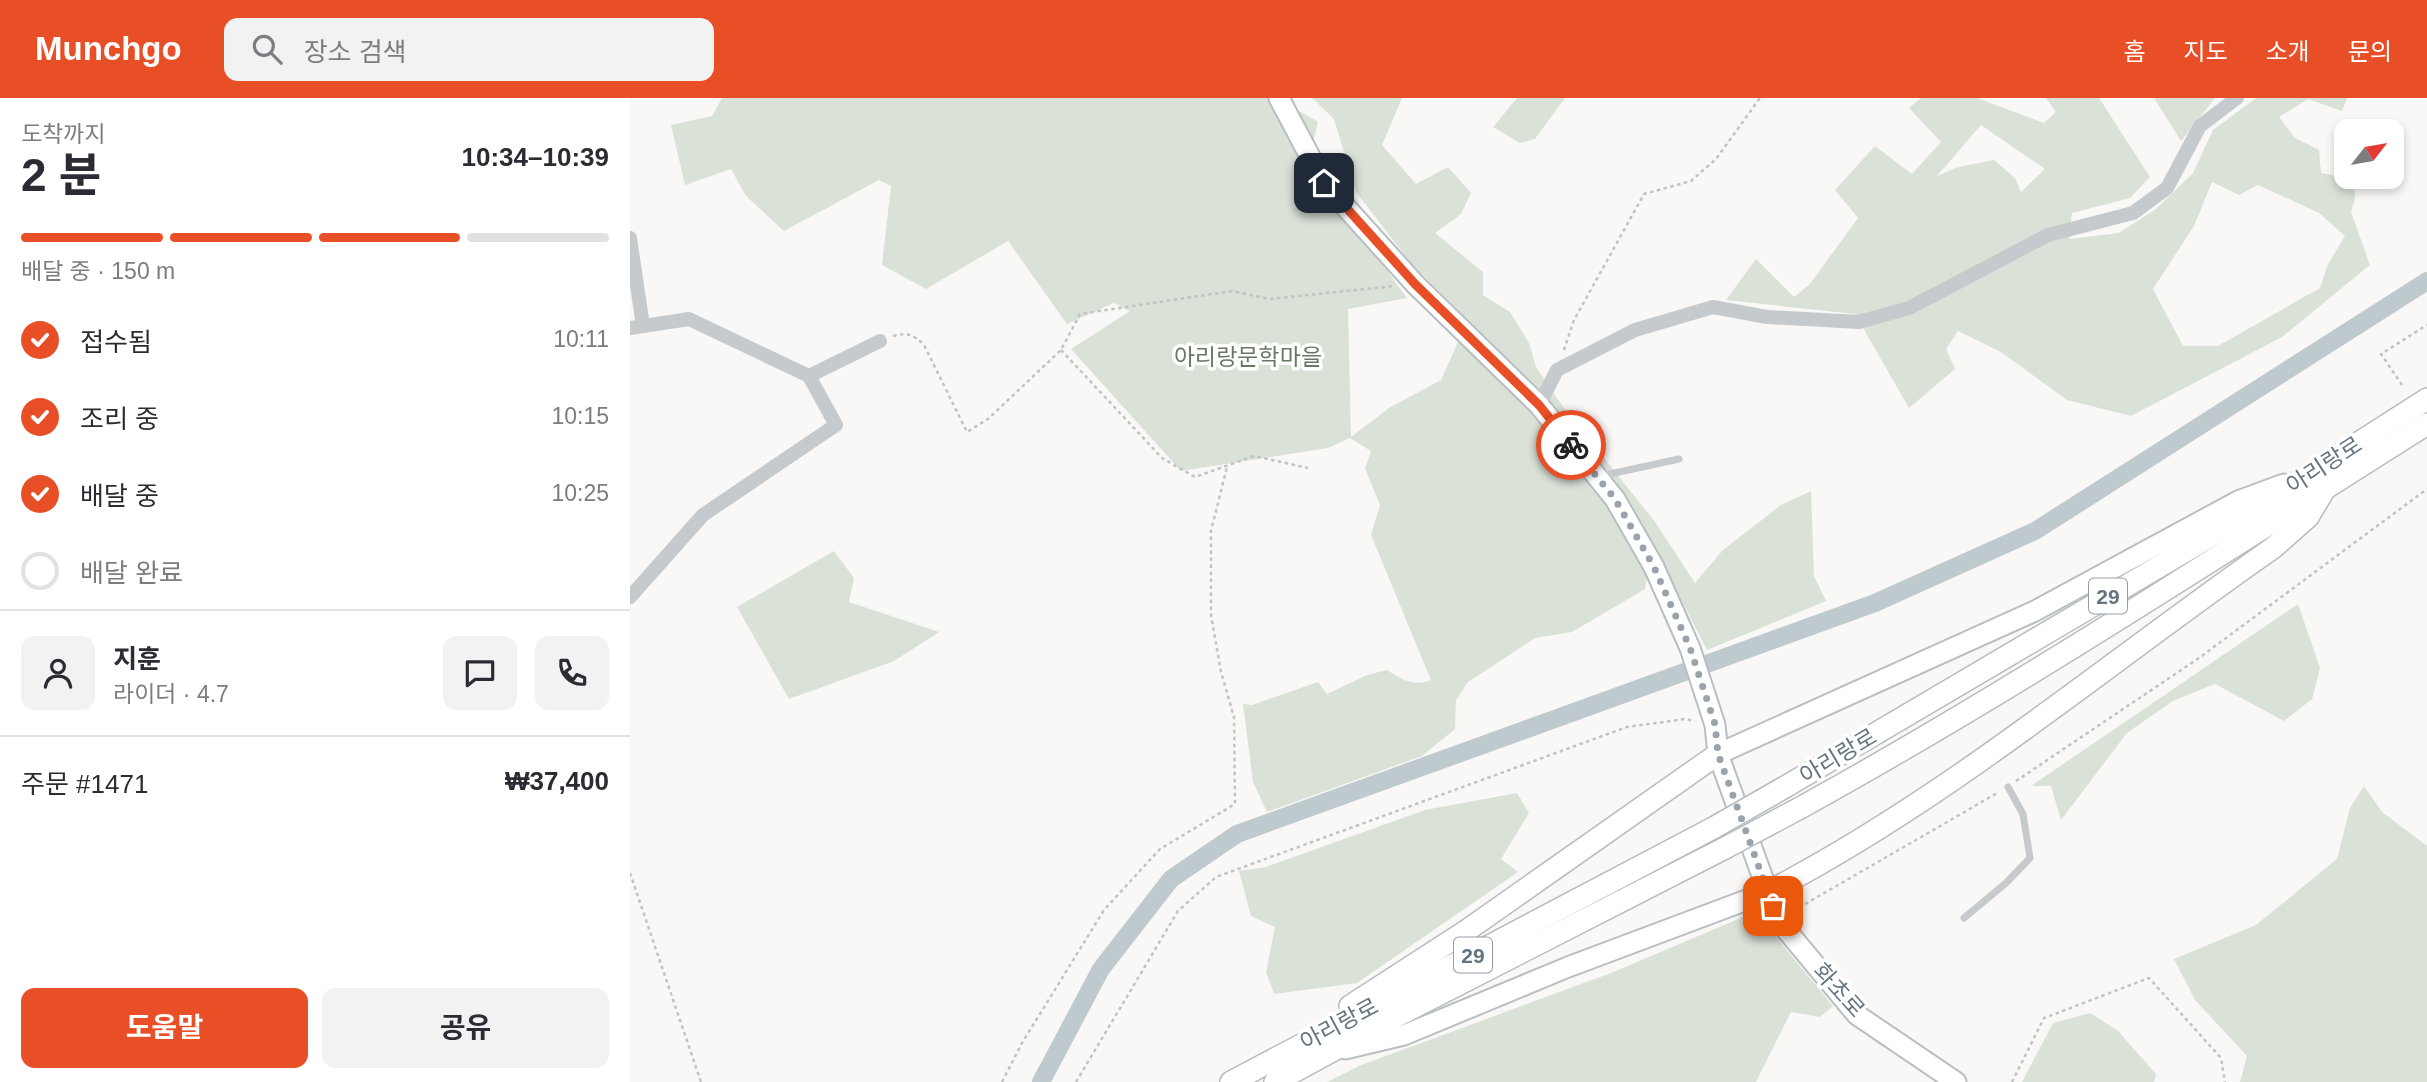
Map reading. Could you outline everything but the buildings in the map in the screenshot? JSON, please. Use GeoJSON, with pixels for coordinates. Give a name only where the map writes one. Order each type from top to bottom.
{"type":"FeatureCollection","features":[{"type":"Feature","properties":{"kind":"main road","name":"아리랑로"},"geometry":{"type":"LineString","coordinates":[[1275,1082],[1328,1042],[1785,787],[2233,523],[2427,399]]}},
{"type":"Feature","properties":{"kind":"main road","name":"아리랑로"},"geometry":{"type":"LineString","coordinates":[[1231,1082],[1328,1042],[1725,848],[1800,808],[1915,744],[2427,425]]}},
{"type":"Feature","properties":{"kind":"main road"},"geometry":{"type":"LineString","coordinates":[[1768,892],[1838,856],[1950,782],[2273,548],[2308,517],[2325,488]]}},
{"type":"Feature","properties":{"kind":"main road"},"geometry":{"type":"LineString","coordinates":[[1328,1042],[1352,1005],[1385,981],[1466,931],[1718,754]]}},
{"type":"Feature","properties":{"kind":"street"},"geometry":{"type":"LineString","coordinates":[[1279,98],[1324,183],[1415,284],[1539,405],[1597,477]]}},
{"type":"Feature","properties":{"kind":"street"},"geometry":{"type":"LineString","coordinates":[[1539,405],[1557,370],[1635,331],[1713,307],[1767,317],[1859,322],[1909,308],[2048,235],[2133,213],[2167,188],[2200,126],[2237,98]]}},
{"type":"Feature","properties":{"kind":"street"},"geometry":{"type":"LineString","coordinates":[[630,238],[637,327],[690,319],[809,376],[836,425],[703,516],[630,597]]}},
{"type":"Feature","properties":{"kind":"street"},"geometry":{"type":"LineString","coordinates":[[809,376],[880,341]]}},
{"type":"Feature","properties":{"kind":"street"},"geometry":{"type":"LineString","coordinates":[[1718,754],[2035,611],[2238,501],[2308,475]]}},
{"type":"Feature","properties":{"kind":"street","name":"화초로"},"geometry":{"type":"LineString","coordinates":[[1597,477],[1615,499],[1654,567],[1690,648],[1712,716],[1718,754],[1778,920],[1857,1015],[1956,1082]]}},
{"type":"Feature","properties":{"kind":"street"},"geometry":{"type":"LineString","coordinates":[[1328,1042],[1404,1035],[1555,972],[1768,892]]}},
{"type":"Feature","properties":{"kind":"lane"},"geometry":{"type":"LineString","coordinates":[[1597,477],[1679,459]]}},
{"type":"Feature","properties":{"kind":"lane"},"geometry":{"type":"LineString","coordinates":[[1964,918],[2006,883],[2030,858],[2023,814],[2008,786]]}},
{"type":"Feature","properties":{"kind":"path"},"geometry":{"type":"LineString","coordinates":[[1557,370],[1574,320],[1644,194],[1692,181],[1716,159],[1760,98]]}},
{"type":"Feature","properties":{"kind":"path"},"geometry":{"type":"LineString","coordinates":[[880,341],[904,333],[914,335],[924,345],[967,432],[988,419],[1061,349],[1080,314],[1232,291],[1269,299],[1415,284]]}},
{"type":"Feature","properties":{"kind":"path"},"geometry":{"type":"LineString","coordinates":[[2402,385],[2381,354],[2427,325]]}},
{"type":"Feature","properties":{"kind":"path"},"geometry":{"type":"LineString","coordinates":[[1061,349],[1162,458],[1195,477],[1254,456],[1308,468]]}},
{"type":"Feature","properties":{"kind":"path"},"geometry":{"type":"LineString","coordinates":[[1002,1082],[1022,1043],[1104,910],[1160,849],[1235,804],[1234,717],[1221,671],[1211,615],[1211,531],[1227,467]]}},
{"type":"Feature","properties":{"kind":"path"},"geometry":{"type":"LineString","coordinates":[[1778,920],[2008,786],[2199,658],[2427,489]]}},
{"type":"Feature","properties":{"kind":"path"},"geometry":{"type":"LineString","coordinates":[[1076,1082],[1178,911],[1216,877],[1627,727],[1712,716]]}},
{"type":"Feature","properties":{"kind":"path"},"geometry":{"type":"LineString","coordinates":[[630,873],[701,1082]]}},
{"type":"Feature","properties":{"kind":"path"},"geometry":{"type":"LineString","coordinates":[[2012,1082],[2044,1018],[2149,978],[2221,1058],[2225,1082]]}},
{"type":"Feature","properties":{"kind":"green space","name":"아리랑문학마을"},"geometry":{"type":"Polygon","coordinates":[[[722,98],[1276,98],[1318,122],[1308,162],[1407,298],[1348,309],[1351,437],[1389,408],[1441,380],[1468,320],[1410,262],[1356,192],[1334,119],[1312,98],[1402,98],[1382,145],[1416,184],[1448,167],[1471,193],[1461,214],[1435,233],[1483,272],[1483,295],[1510,312],[1529,343],[1536,367],[1559,401],[1655,522],[1695,583],[1723,550],[1781,505],[1811,491],[1814,576],[1826,601],[1707,650],[1652,543],[1645,589],[1572,632],[1535,638],[1468,682],[1456,700],[1455,729],[1422,756],[1267,812],[1253,782],[1243,704],[1252,705],[1318,682],[1327,694],[1367,675],[1387,670],[1413,682],[1431,680],[1371,535],[1380,505],[1365,468],[1371,451],[1350,438],[1328,448],[1181,471],[1071,349],[1130,311],[1114,303],[1067,324],[1008,241],[926,289],[882,265],[891,186],[879,180],[784,231],[746,196],[731,169],[685,185],[671,125],[712,116],[722,98]]]}},
{"type":"Feature","properties":{"kind":"green space"},"geometry":{"type":"Polygon","coordinates":[[[1517,98],[1565,98],[1535,139],[1520,143],[1493,127],[1517,98]]]}},
{"type":"Feature","properties":{"kind":"green space"},"geometry":{"type":"Polygon","coordinates":[[[1921,98],[1977,98],[2044,123],[2056,112],[2046,98],[2099,98],[2150,177],[2130,198],[2072,213],[2069,239],[2119,233],[2156,209],[2193,173],[2213,130],[2256,98],[2347,98],[2342,111],[2308,99],[2279,117],[2295,138],[2319,150],[2321,173],[2334,175],[2334,189],[2354,189],[2351,212],[2370,265],[2282,337],[2131,416],[2067,400],[2001,352],[1958,331],[1946,349],[1955,369],[1909,408],[1855,314],[1726,300],[1756,259],[1794,297],[1810,284],[1858,218],[1835,190],[1875,146],[1912,174],[1941,142],[1909,108],[1921,98]],[[1981,125],[1937,176],[1958,167],[1994,160],[2015,178],[2021,192],[2045,169],[1981,125]],[[2212,182],[2194,226],[2153,289],[2183,346],[2218,346],[2320,288],[2328,264],[2345,236],[2319,213],[2258,185],[2239,195],[2212,182]]]}},
{"type":"Feature","properties":{"kind":"green space"},"geometry":{"type":"Polygon","coordinates":[[[2154,98],[2215,98],[2181,141],[2154,98]]]}},
{"type":"Feature","properties":{"kind":"green space"},"geometry":{"type":"Polygon","coordinates":[[[834,551],[854,578],[849,602],[939,632],[894,661],[789,699],[737,607],[834,551]]]}},
{"type":"Feature","properties":{"kind":"green space"},"geometry":{"type":"Polygon","coordinates":[[[2298,604],[2320,668],[2312,699],[2284,721],[2215,684],[2173,701],[2127,733],[2061,820],[2051,786],[2031,786],[2298,604]]]}},
{"type":"Feature","properties":{"kind":"green space"},"geometry":{"type":"Polygon","coordinates":[[[2364,786],[2382,812],[2427,846],[2427,1082],[2240,1082],[2247,1056],[2195,1000],[2174,959],[2256,925],[2337,859],[2350,808],[2364,786]]]}},
{"type":"Feature","properties":{"kind":"green space"},"geometry":{"type":"Polygon","coordinates":[[[1517,793],[1529,813],[1501,859],[1518,872],[1357,983],[1274,994],[1266,972],[1275,927],[1251,916],[1239,871],[1266,867],[1425,810],[1517,793]]]}},
{"type":"Feature","properties":{"kind":"green space"},"geometry":{"type":"Polygon","coordinates":[[[1755,912],[1833,1006],[1820,1017],[1791,1012],[1756,1082],[1327,1082],[1359,1066],[1611,973],[1755,912]]]}},
{"type":"Feature","properties":{"kind":"green space"},"geometry":{"type":"Polygon","coordinates":[[[2090,1013],[2118,1031],[2156,1074],[2154,1082],[2022,1082],[2053,1023],[2090,1013]]]}},
{"type":"Feature","properties":{"kind":"waterway"},"geometry":{"type":"LineString","coordinates":[[1041,1082],[1101,969],[1171,879],[1237,834],[1875,603],[2035,531],[2427,281]]}},
{"type":"Feature","properties":{"kind":"way so far"},"geometry":{"type":"LineString","coordinates":[[1571,445],[1615,499],[1654,567],[1690,648],[1715,724],[1718,754],[1773,906]]}},
{"type":"Feature","properties":{"kind":"route"},"geometry":{"type":"LineString","coordinates":[[1324,183],[1415,284],[1539,405],[1571,445]]}}]}
